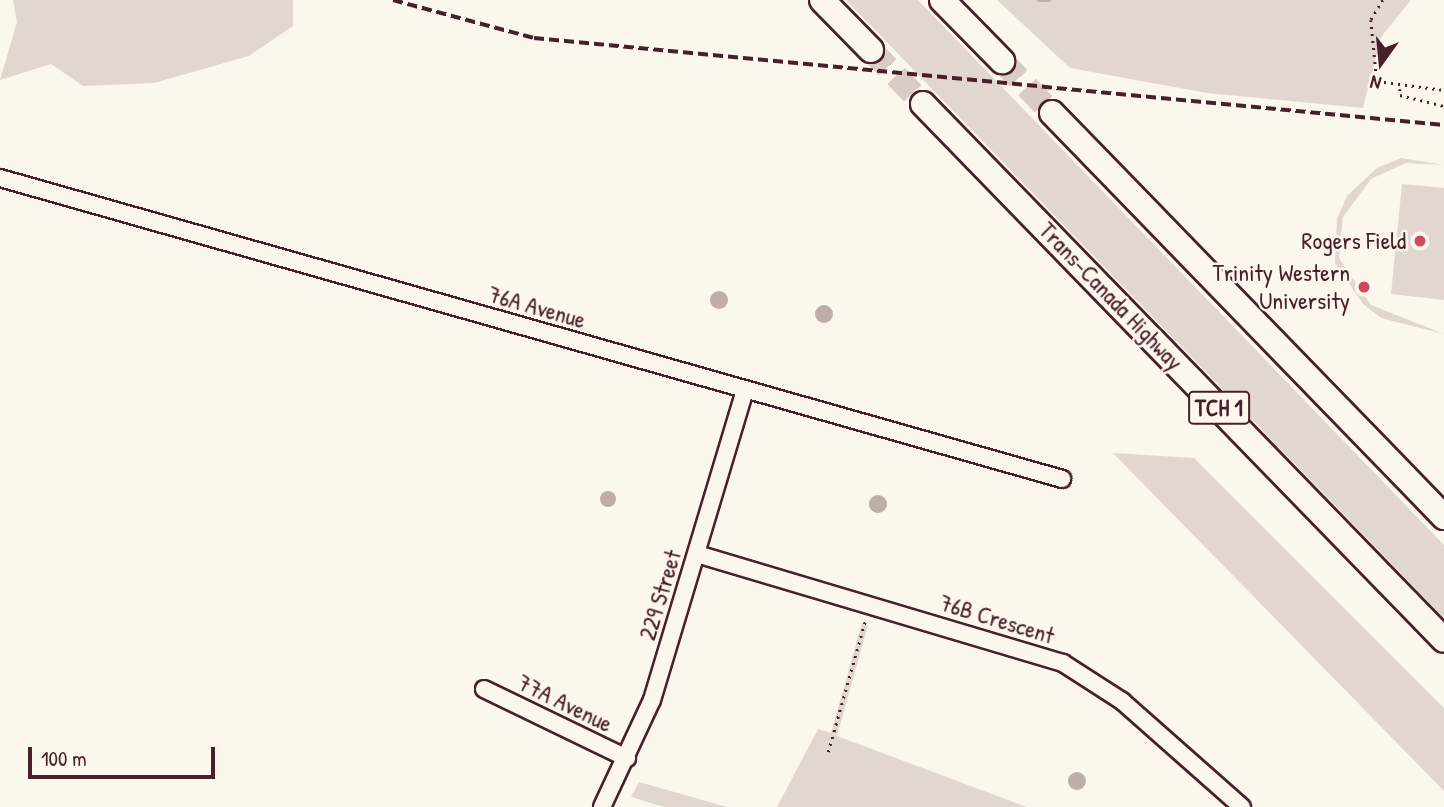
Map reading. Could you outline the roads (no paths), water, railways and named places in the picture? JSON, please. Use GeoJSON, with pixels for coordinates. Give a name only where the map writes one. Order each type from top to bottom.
{"type":"FeatureCollection","features":[{"type":"Feature","properties":{"kind":"highway"},"geometry":{"type":"LineString","coordinates":[[822,0],[871,50]]}},
{"type":"Feature","properties":{"kind":"highway"},"geometry":{"type":"LineString","coordinates":[[942,0],[1002,61]]}},
{"type":"Feature","properties":{"kind":"highway","name":"Trans-Canada Highway"},"geometry":{"type":"LineString","coordinates":[[923,104],[1444,640]]}},
{"type":"Feature","properties":{"kind":"highway"},"geometry":{"type":"LineString","coordinates":[[1052,113],[1444,517]]}},
{"type":"Feature","properties":{"kind":"street","name":"76A Avenue"},"geometry":{"type":"LineString","coordinates":[[0,178],[1062,480]]}},
{"type":"Feature","properties":{"kind":"street","name":"229 Street"},"geometry":{"type":"LineString","coordinates":[[602,807],[652,700],[744,390]]}},
{"type":"Feature","properties":{"kind":"street","name":"76B Crescent"},"geometry":{"type":"LineString","coordinates":[[696,554],[1033,651],[1087,676],[1242,807]]}},
{"type":"Feature","properties":{"kind":"street","name":"77A Avenue"},"geometry":{"type":"LineString","coordinates":[[484,689],[627,758]]}},
{"type":"Feature","properties":{"kind":"waterway"},"geometry":{"type":"LineString","coordinates":[[1039,0],[1049,0]]}},
{"type":"Feature","properties":{"kind":"tunnel"},"geometry":{"type":"LineString","coordinates":[[871,50],[923,104]]}},
{"type":"Feature","properties":{"kind":"tunnel"},"geometry":{"type":"LineString","coordinates":[[1002,61],[1052,113]]}},
{"type":"Feature","properties":{"kind":"railway"},"geometry":{"type":"LineString","coordinates":[[393,0],[534,38],[1444,125]]}},
{"type":"Feature","properties":{"kind":"place","name":"Rogers Field"},"geometry":{"type":"Point","coordinates":[1420,241]}},
{"type":"Feature","properties":{"kind":"place","name":"Trinity Western University"},"geometry":{"type":"Point","coordinates":[1364,287]}}]}
